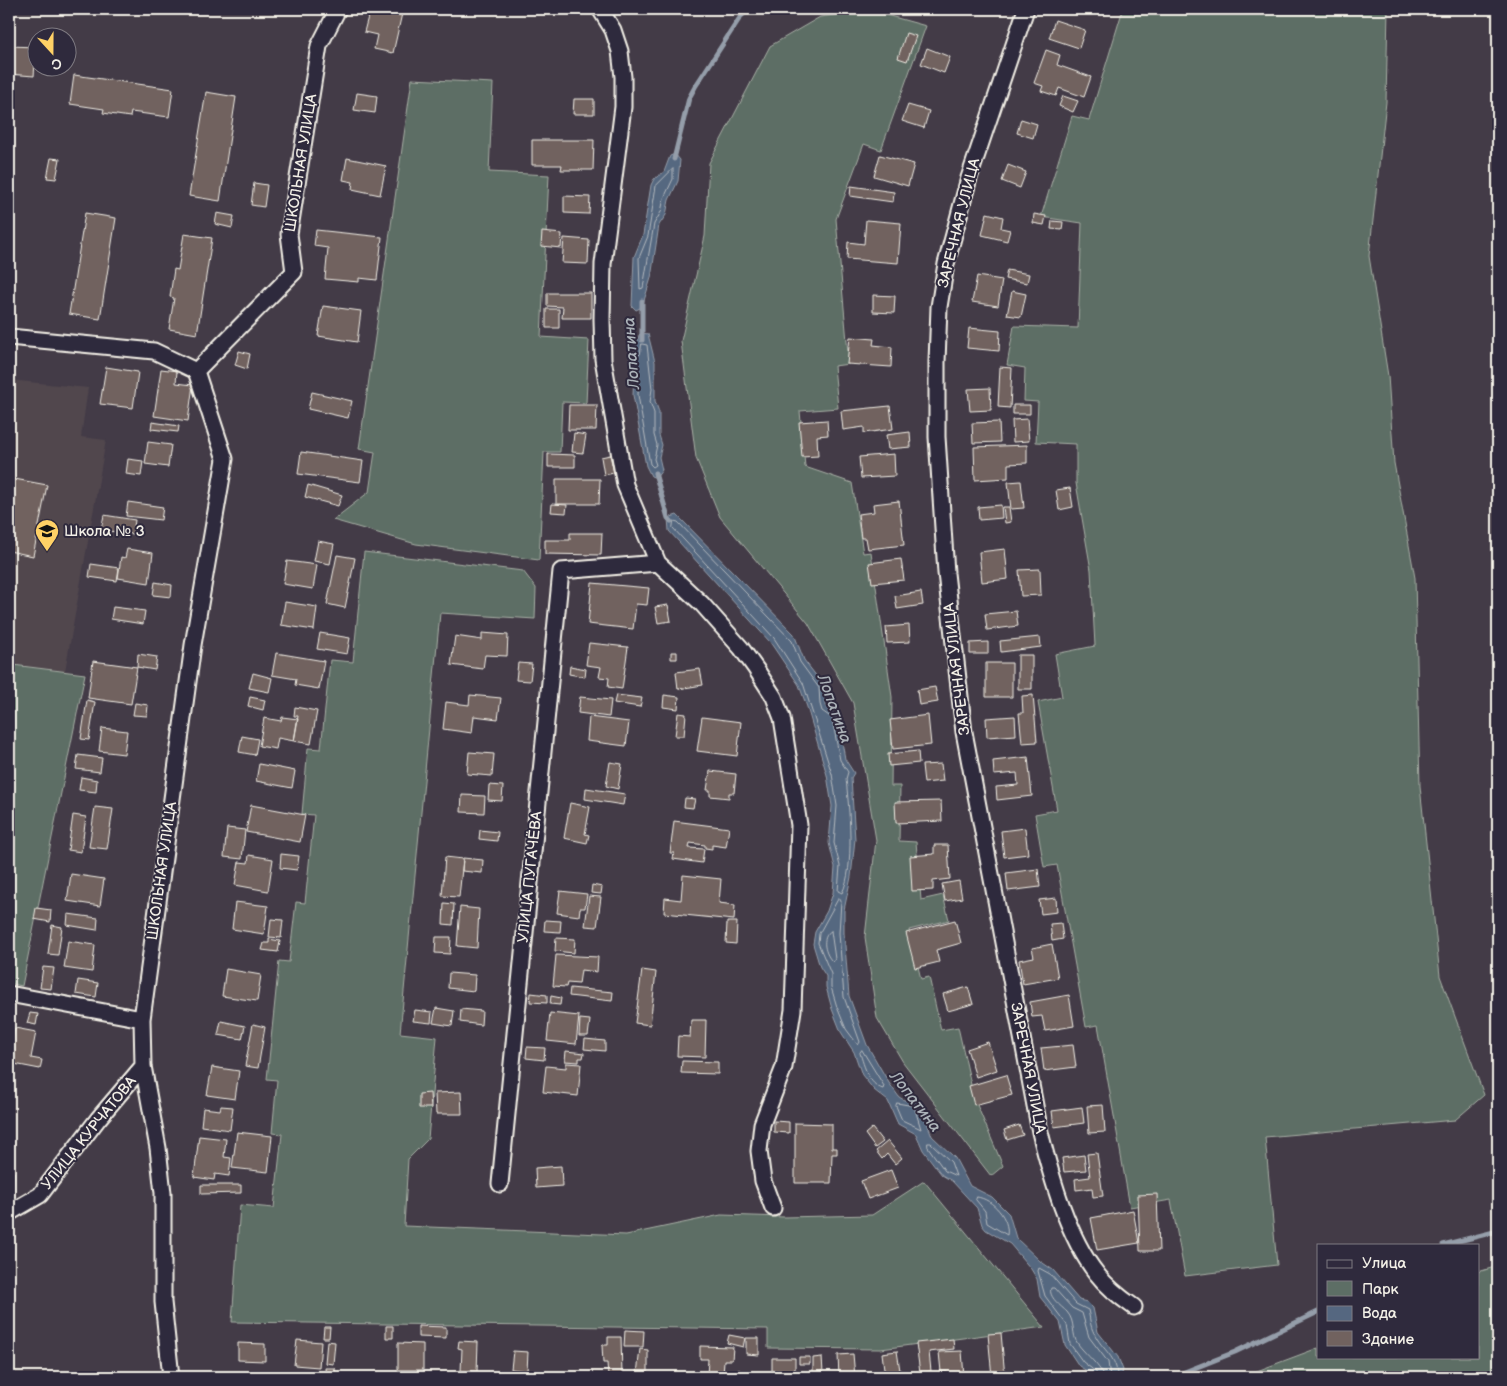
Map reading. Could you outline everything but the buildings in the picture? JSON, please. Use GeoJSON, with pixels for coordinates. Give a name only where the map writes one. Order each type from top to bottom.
{"type":"FeatureCollection","features":[{"type":"Feature","properties":{"kind":"street","name":"ШКОЛЬНАЯ УЛИЦА"},"geometry":{"type":"LineString","coordinates":[[171,1377],[163,1302],[163,1193],[158,1148],[142,1066],[142,1019],[193,645],[225,459],[196,371],[294,272],[289,234],[319,46],[338,9]]}},
{"type":"Feature","properties":{"kind":"street"},"geometry":{"type":"LineString","coordinates":[[600,9],[613,30],[620,51],[623,77],[623,107],[609,206],[604,264],[603,359],[625,485],[658,562],[702,604],[741,648],[756,668],[774,698],[782,718],[799,824],[793,1010],[784,1067],[762,1124],[759,1151],[764,1181],[773,1208]]}},
{"type":"Feature","properties":{"kind":"street","name":"ЗАРЕЧНАЯ УЛИЦА"},"geometry":{"type":"LineString","coordinates":[[1026,9],[969,178],[946,264],[939,307],[937,362],[938,437],[946,573],[964,732],[1048,1166],[1059,1201],[1096,1274],[1134,1307]]}},
{"type":"Feature","properties":{"kind":"street"},"geometry":{"type":"LineString","coordinates":[[9,337],[154,351],[196,371]]}},
{"type":"Feature","properties":{"kind":"street","name":"УЛИЦА ПУГАЧЁВА"},"geometry":{"type":"LineString","coordinates":[[500,1184],[561,571],[658,562]]}},
{"type":"Feature","properties":{"kind":"street"},"geometry":{"type":"LineString","coordinates":[[9,994],[142,1019]]}},
{"type":"Feature","properties":{"kind":"street","name":"УЛИЦА КУРЧАТОВА"},"geometry":{"type":"LineString","coordinates":[[9,1213],[40,1194],[142,1066]]}},
{"type":"Feature","properties":{"kind":"shaded area","name":"Школа № 3"},"geometry":{"type":"Polygon","coordinates":[[[9,380],[88,388],[81,437],[106,440],[65,671],[13,665],[9,717],[9,380]]]}},
{"type":"Feature","properties":{"kind":"green space"},"geometry":{"type":"Polygon","coordinates":[[[1123,9],[1388,9],[1386,102],[1369,256],[1388,376],[1394,463],[1415,578],[1420,786],[1440,976],[1484,1095],[1455,1120],[1265,1137],[1277,1265],[1185,1276],[1171,1200],[1130,1207],[1098,1025],[1086,1027],[1057,865],[1044,867],[1035,814],[1057,810],[1038,702],[1062,697],[1055,654],[1095,646],[1091,570],[1076,483],[1076,444],[1036,442],[1038,402],[1024,401],[1025,368],[1007,365],[1014,326],[1078,328],[1082,223],[1041,217],[1072,116],[1089,120],[1123,9]]]}},
{"type":"Feature","properties":{"kind":"green space"},"geometry":{"type":"Polygon","coordinates":[[[868,10],[926,26],[881,150],[864,144],[836,219],[849,364],[834,366],[838,408],[800,411],[805,467],[852,483],[863,553],[871,552],[892,697],[891,786],[900,786],[899,841],[916,842],[921,900],[943,895],[949,920],[909,930],[921,979],[929,977],[941,1030],[958,1027],[974,1098],[1003,1166],[991,1176],[903,1062],[877,1018],[865,937],[876,840],[853,703],[808,623],[720,517],[696,458],[681,341],[705,236],[709,163],[770,46],[820,17],[868,10]]]}},
{"type":"Feature","properties":{"kind":"green space"},"geometry":{"type":"Polygon","coordinates":[[[412,79],[493,83],[489,172],[549,175],[541,337],[589,340],[586,403],[562,402],[560,452],[544,452],[539,560],[416,544],[333,520],[369,492],[375,452],[359,449],[412,79]]]}},
{"type":"Feature","properties":{"kind":"green space"},"geometry":{"type":"Polygon","coordinates":[[[364,552],[523,571],[536,588],[535,619],[440,613],[400,1033],[437,1037],[428,1139],[408,1159],[404,1226],[626,1235],[721,1215],[784,1217],[872,1215],[924,1181],[1044,1327],[881,1349],[768,1348],[768,1329],[232,1322],[240,1205],[274,1208],[282,1134],[272,1133],[277,1080],[267,1079],[279,961],[289,962],[296,902],[305,903],[314,815],[302,814],[308,748],[321,749],[330,660],[353,662],[364,552]]]}},
{"type":"Feature","properties":{"kind":"green space"},"geometry":{"type":"Polygon","coordinates":[[[13,665],[85,674],[22,986],[9,983],[9,717],[13,665]]]}},
{"type":"Feature","properties":{"kind":"green space"},"geometry":{"type":"Polygon","coordinates":[[[1498,1266],[1498,1377],[1241,1377],[1317,1348],[1317,1358],[1480,1358],[1480,1271],[1498,1266]]]}},
{"type":"Feature","properties":{"kind":"water"},"geometry":{"type":"Polygon","coordinates":[[[675,154],[680,160],[678,181],[669,200],[666,215],[659,225],[651,278],[642,307],[636,310],[632,306],[634,257],[643,235],[651,185],[654,179],[664,172],[670,156],[675,154]]]}},
{"type":"Feature","properties":{"kind":"water"},"geometry":{"type":"Polygon","coordinates":[[[642,333],[648,334],[655,362],[655,401],[659,412],[659,435],[662,445],[659,457],[662,470],[656,478],[651,476],[646,466],[633,395],[634,371],[629,360],[635,352],[639,335],[642,333]]]}},
{"type":"Feature","properties":{"kind":"water"},"geometry":{"type":"Polygon","coordinates":[[[677,515],[794,634],[804,660],[824,686],[826,707],[835,714],[839,724],[845,759],[854,773],[851,778],[855,839],[851,877],[844,910],[849,996],[867,1045],[899,1097],[904,1100],[915,1100],[921,1106],[932,1136],[955,1158],[970,1186],[992,1197],[1009,1214],[1016,1238],[1040,1261],[1053,1270],[1079,1300],[1087,1302],[1093,1308],[1098,1332],[1118,1357],[1123,1370],[1121,1377],[1096,1377],[1079,1366],[1065,1345],[1060,1322],[1040,1297],[1037,1279],[1031,1269],[1010,1244],[986,1230],[982,1225],[977,1208],[952,1181],[942,1175],[923,1150],[916,1134],[898,1124],[888,1101],[874,1090],[862,1075],[854,1052],[841,1032],[832,1009],[826,987],[826,976],[820,967],[813,944],[815,932],[827,911],[833,893],[835,867],[829,843],[832,806],[827,775],[807,707],[799,685],[770,642],[669,531],[668,518],[677,515]]]}},
{"type":"Feature","properties":{"kind":"waterway","name":"Лопатина"},"geometry":{"type":"LineString","coordinates":[[674,159],[689,98],[741,16],[749,9]]}},
{"type":"Feature","properties":{"kind":"waterway","name":"Лопатина"},"geometry":{"type":"LineString","coordinates":[[642,301],[642,340]]}},
{"type":"Feature","properties":{"kind":"waterway","name":"Лопатина"},"geometry":{"type":"LineString","coordinates":[[655,473],[668,518],[671,521]]}},
{"type":"Feature","properties":{"kind":"waterway"},"geometry":{"type":"LineString","coordinates":[[1447,1244],[1498,1231]]}},
{"type":"Feature","properties":{"kind":"waterway"},"geometry":{"type":"LineString","coordinates":[[1172,1377],[1235,1352],[1317,1312]]}},
{"type":"Feature","properties":{"kind":"place","name":"Школа № 3"},"geometry":{"type":"Point","coordinates":[47,552]}}]}
